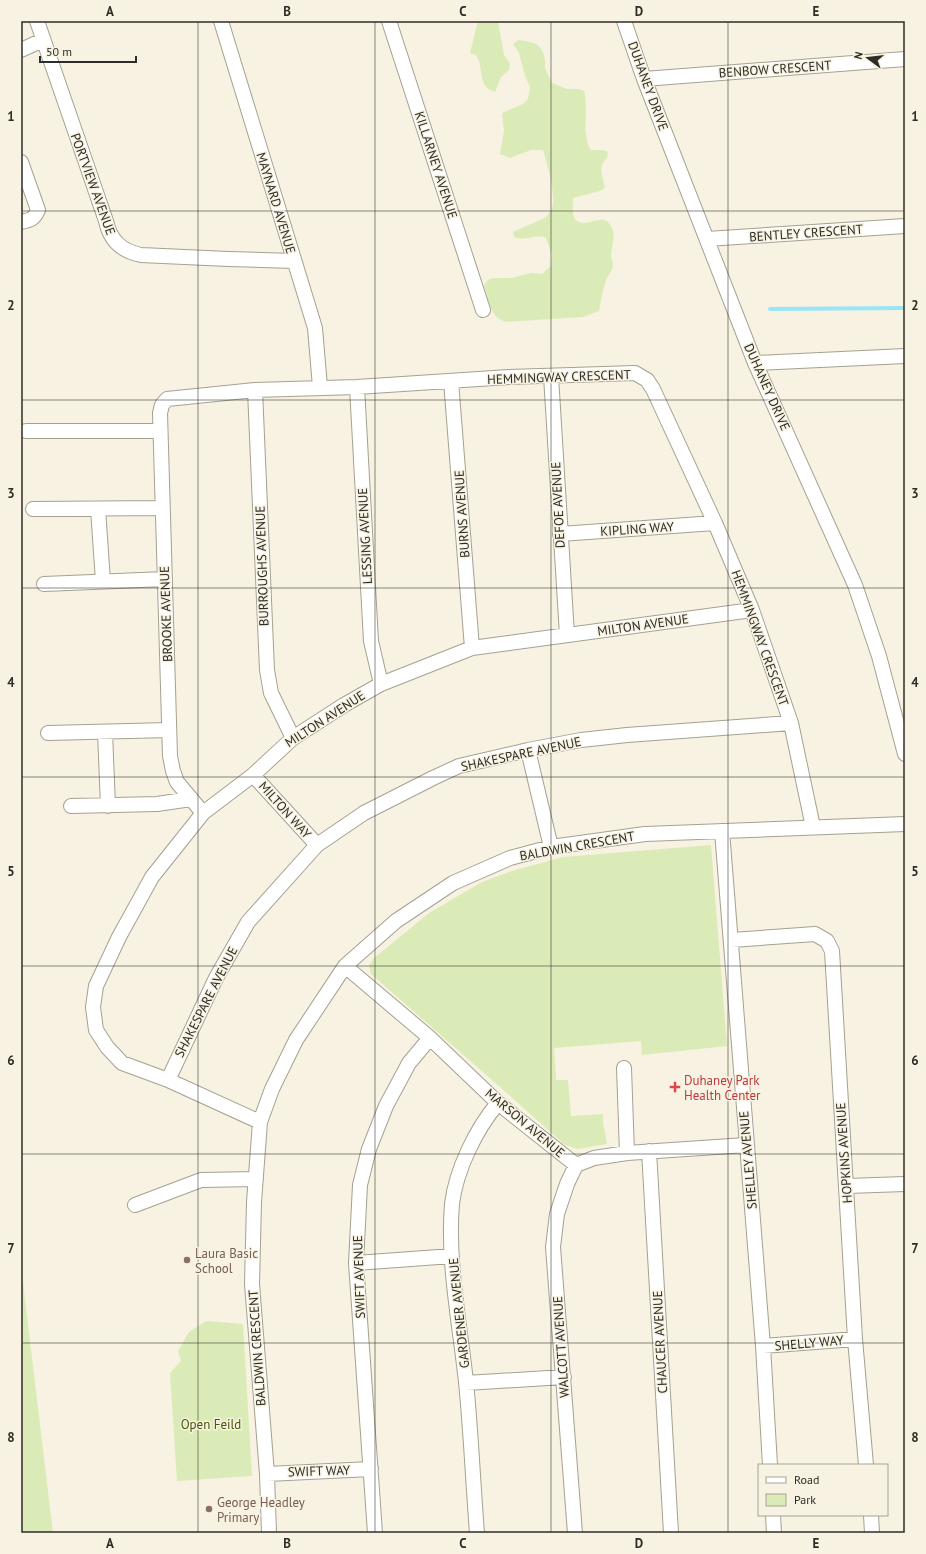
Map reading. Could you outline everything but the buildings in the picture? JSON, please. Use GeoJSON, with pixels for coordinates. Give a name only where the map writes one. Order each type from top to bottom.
{"type":"FeatureCollection","features":[{"type":"Feature","properties":{"kind":"street","name":"PORTVIEW AVENUE"},"geometry":{"type":"LineString","coordinates":[[37,21],[106,221],[108,231],[113,240],[121,248],[130,253],[141,255],[294,261]]}},
{"type":"Feature","properties":{"kind":"street","name":"MAYNARD AVENUE"},"geometry":{"type":"LineString","coordinates":[[221,21],[315,328],[320,387]]}},
{"type":"Feature","properties":{"kind":"street","name":"KILLARNEY AVENUE"},"geometry":{"type":"LineString","coordinates":[[389,21],[483,310]]}},
{"type":"Feature","properties":{"kind":"street","name":"DUHANEY DRIVE"},"geometry":{"type":"LineString","coordinates":[[624,21],[644,79],[755,363],[855,585],[879,656],[905,754]]}},
{"type":"Feature","properties":{"kind":"street"},"geometry":{"type":"LineString","coordinates":[[21,50],[43,40]]}},
{"type":"Feature","properties":{"kind":"street","name":"BENBOW CRESCENT"},"geometry":{"type":"LineString","coordinates":[[644,79],[905,59]]}},
{"type":"Feature","properties":{"kind":"street"},"geometry":{"type":"LineString","coordinates":[[21,162],[38,210],[36,216],[32,220],[21,222]]}},
{"type":"Feature","properties":{"kind":"street","name":"BENTLEY CRESCENT"},"geometry":{"type":"LineString","coordinates":[[706,239],[905,226]]}},
{"type":"Feature","properties":{"kind":"street"},"geometry":{"type":"LineString","coordinates":[[755,363],[905,356]]}},
{"type":"Feature","properties":{"kind":"street","name":"HEMMINGWAY CRESCENT"},"geometry":{"type":"LineString","coordinates":[[162,406],[167,399],[255,390],[357,387],[451,381],[635,373],[647,380],[653,389],[715,523],[752,610],[790,723],[813,827]]}},
{"type":"Feature","properties":{"kind":"street","name":"DEFOE AVENUE"},"geometry":{"type":"LineString","coordinates":[[551,376],[567,635]]}},
{"type":"Feature","properties":{"kind":"street","name":"BURNS AVENUE"},"geometry":{"type":"LineString","coordinates":[[451,381],[472,648]]}},
{"type":"Feature","properties":{"kind":"street","name":"LESSING AVENUE"},"geometry":{"type":"LineString","coordinates":[[357,387],[371,641],[381,684]]}},
{"type":"Feature","properties":{"kind":"street","name":"BURROUGHS AVENUE"},"geometry":{"type":"LineString","coordinates":[[255,390],[267,670],[271,693],[293,738]]}},
{"type":"Feature","properties":{"kind":"street","name":"BROOKE AVENUE"},"geometry":{"type":"LineString","coordinates":[[162,406],[160,413],[160,431],[170,756],[177,782],[203,813]]}},
{"type":"Feature","properties":{"kind":"street"},"geometry":{"type":"LineString","coordinates":[[26,431],[160,431]]}},
{"type":"Feature","properties":{"kind":"street"},"geometry":{"type":"LineString","coordinates":[[33,509],[162,508]]}},
{"type":"Feature","properties":{"kind":"street"},"geometry":{"type":"LineString","coordinates":[[98,509],[103,581]]}},
{"type":"Feature","properties":{"kind":"street","name":"KIPLING WAY"},"geometry":{"type":"LineString","coordinates":[[560,534],[715,523]]}},
{"type":"Feature","properties":{"kind":"street"},"geometry":{"type":"LineString","coordinates":[[44,584],[165,579]]}},
{"type":"Feature","properties":{"kind":"street","name":"MILTON AVENUE"},"geometry":{"type":"LineString","coordinates":[[168,1080],[122,1063],[107,1047],[96,1030],[93,1007],[96,986],[119,937],[152,877],[203,813],[253,774],[293,738],[344,705],[381,684],[472,648],[752,610]]}},
{"type":"Feature","properties":{"kind":"street","name":"SHAKESPARE AVENUE"},"geometry":{"type":"LineString","coordinates":[[168,1080],[216,978],[248,922],[317,845],[364,813],[459,766],[528,750],[582,740],[627,735],[790,723]]}},
{"type":"Feature","properties":{"kind":"street"},"geometry":{"type":"LineString","coordinates":[[48,733],[169,730]]}},
{"type":"Feature","properties":{"kind":"street"},"geometry":{"type":"LineString","coordinates":[[105,732],[108,806]]}},
{"type":"Feature","properties":{"kind":"street"},"geometry":{"type":"LineString","coordinates":[[528,750],[551,848]]}},
{"type":"Feature","properties":{"kind":"street","name":"MILTON WAY"},"geometry":{"type":"LineString","coordinates":[[253,774],[317,845]]}},
{"type":"Feature","properties":{"kind":"street"},"geometry":{"type":"LineString","coordinates":[[71,806],[157,804],[191,799]]}},
{"type":"Feature","properties":{"kind":"street","name":"BALDWIN CRESCENT"},"geometry":{"type":"LineString","coordinates":[[269,1533],[267,1474],[252,1284],[254,1202],[260,1122],[272,1089],[296,1040],[345,966],[396,921],[453,883],[510,858],[551,848],[645,834],[905,824]]}},
{"type":"Feature","properties":{"kind":"street","name":"SHELLEY AVENUE"},"geometry":{"type":"LineString","coordinates":[[722,831],[732,940],[746,1145],[763,1346],[770,1464]]}},
{"type":"Feature","properties":{"kind":"street","name":"HOPKINS AVENUE"},"geometry":{"type":"LineString","coordinates":[[732,940],[815,934],[824,938],[832,951],[856,1339],[866,1464]]}},
{"type":"Feature","properties":{"kind":"street","name":"MARSON AVENUE"},"geometry":{"type":"LineString","coordinates":[[345,966],[430,1038],[498,1104],[576,1165],[594,1158],[627,1153],[746,1145]]}},
{"type":"Feature","properties":{"kind":"street","name":"SWIFT AVENUE"},"geometry":{"type":"LineString","coordinates":[[375,1533],[356,1263],[360,1186],[369,1148],[386,1106],[410,1063],[430,1038]]}},
{"type":"Feature","properties":{"kind":"street"},"geometry":{"type":"LineString","coordinates":[[624,1068],[627,1153]]}},
{"type":"Feature","properties":{"kind":"street"},"geometry":{"type":"LineString","coordinates":[[168,1080],[260,1122]]}},
{"type":"Feature","properties":{"kind":"street","name":"GARDENER AVENUE"},"geometry":{"type":"LineString","coordinates":[[477,1533],[466,1383],[452,1256],[452,1203],[458,1175],[479,1129],[498,1104]]}},
{"type":"Feature","properties":{"kind":"street","name":"CHAUCER AVENUE"},"geometry":{"type":"LineString","coordinates":[[649,1151],[671,1533]]}},
{"type":"Feature","properties":{"kind":"street","name":"WALCOTT AVENUE"},"geometry":{"type":"LineString","coordinates":[[575,1533],[554,1246],[557,1214],[567,1184],[576,1165]]}},
{"type":"Feature","properties":{"kind":"street"},"geometry":{"type":"LineString","coordinates":[[135,1205],[201,1180],[256,1179]]}},
{"type":"Feature","properties":{"kind":"street"},"geometry":{"type":"LineString","coordinates":[[847,1186],[905,1184]]}},
{"type":"Feature","properties":{"kind":"street"},"geometry":{"type":"LineString","coordinates":[[356,1263],[452,1256]]}},
{"type":"Feature","properties":{"kind":"street","name":"SHELLY WAY"},"geometry":{"type":"LineString","coordinates":[[763,1346],[856,1339]]}},
{"type":"Feature","properties":{"kind":"street"},"geometry":{"type":"LineString","coordinates":[[466,1383],[564,1377]]}},
{"type":"Feature","properties":{"kind":"street","name":"SWIFT WAY"},"geometry":{"type":"LineString","coordinates":[[267,1474],[371,1469]]}},
{"type":"Feature","properties":{"kind":"street"},"geometry":{"type":"LineString","coordinates":[[773,1516],[774,1533]]}},
{"type":"Feature","properties":{"kind":"street"},"geometry":{"type":"LineString","coordinates":[[871,1516],[872,1533]]}},
{"type":"Feature","properties":{"kind":"green space"},"geometry":{"type":"Polygon","coordinates":[[[478,21],[498,21],[504,55],[510,64],[509,70],[501,77],[495,92],[485,86],[479,60],[476,55],[470,53],[478,21]]]}},
{"type":"Feature","properties":{"kind":"green space"},"geometry":{"type":"Polygon","coordinates":[[[518,40],[533,43],[540,47],[544,55],[545,68],[552,83],[567,89],[579,89],[584,91],[586,104],[586,137],[588,144],[591,150],[603,150],[608,152],[607,158],[601,168],[605,188],[600,191],[573,198],[573,212],[575,219],[584,223],[603,220],[608,222],[614,234],[611,252],[613,267],[607,278],[599,311],[583,317],[506,322],[496,316],[490,307],[484,285],[488,280],[493,278],[511,278],[531,273],[542,274],[551,266],[552,254],[546,238],[538,236],[522,239],[514,237],[513,232],[545,218],[552,208],[552,185],[543,150],[531,150],[510,158],[500,154],[504,131],[502,113],[523,104],[528,99],[530,87],[525,76],[519,53],[513,44],[518,40]]]}},
{"type":"Feature","properties":{"kind":"green space"},"geometry":{"type":"Polygon","coordinates":[[[711,845],[727,1046],[642,1055],[641,1041],[554,1048],[556,1080],[568,1080],[571,1116],[603,1114],[607,1144],[578,1149],[565,1145],[371,974],[369,966],[373,959],[429,913],[482,882],[515,870],[563,857],[711,845]]]}},
{"type":"Feature","properties":{"kind":"green space"},"geometry":{"type":"Polygon","coordinates":[[[21,1266],[53,1533],[21,1533],[21,1266]]]}},
{"type":"Feature","properties":{"kind":"green space","name":"Open Feild"},"geometry":{"type":"Polygon","coordinates":[[[206,1321],[243,1324],[252,1476],[177,1481],[170,1373],[181,1361],[178,1351],[189,1332],[206,1321]]]}},
{"type":"Feature","properties":{"kind":"waterway"},"geometry":{"type":"LineString","coordinates":[[770,309],[905,308]]}},
{"type":"Feature","properties":{"kind":"place","name":"Duhaney Park Health Center"},"geometry":{"type":"Point","coordinates":[675,1087]}},
{"type":"Feature","properties":{"kind":"place","name":"Laura Basic School"},"geometry":{"type":"Point","coordinates":[187,1260]}},
{"type":"Feature","properties":{"kind":"place","name":"George Headley Primary"},"geometry":{"type":"Point","coordinates":[209,1509]}}]}
